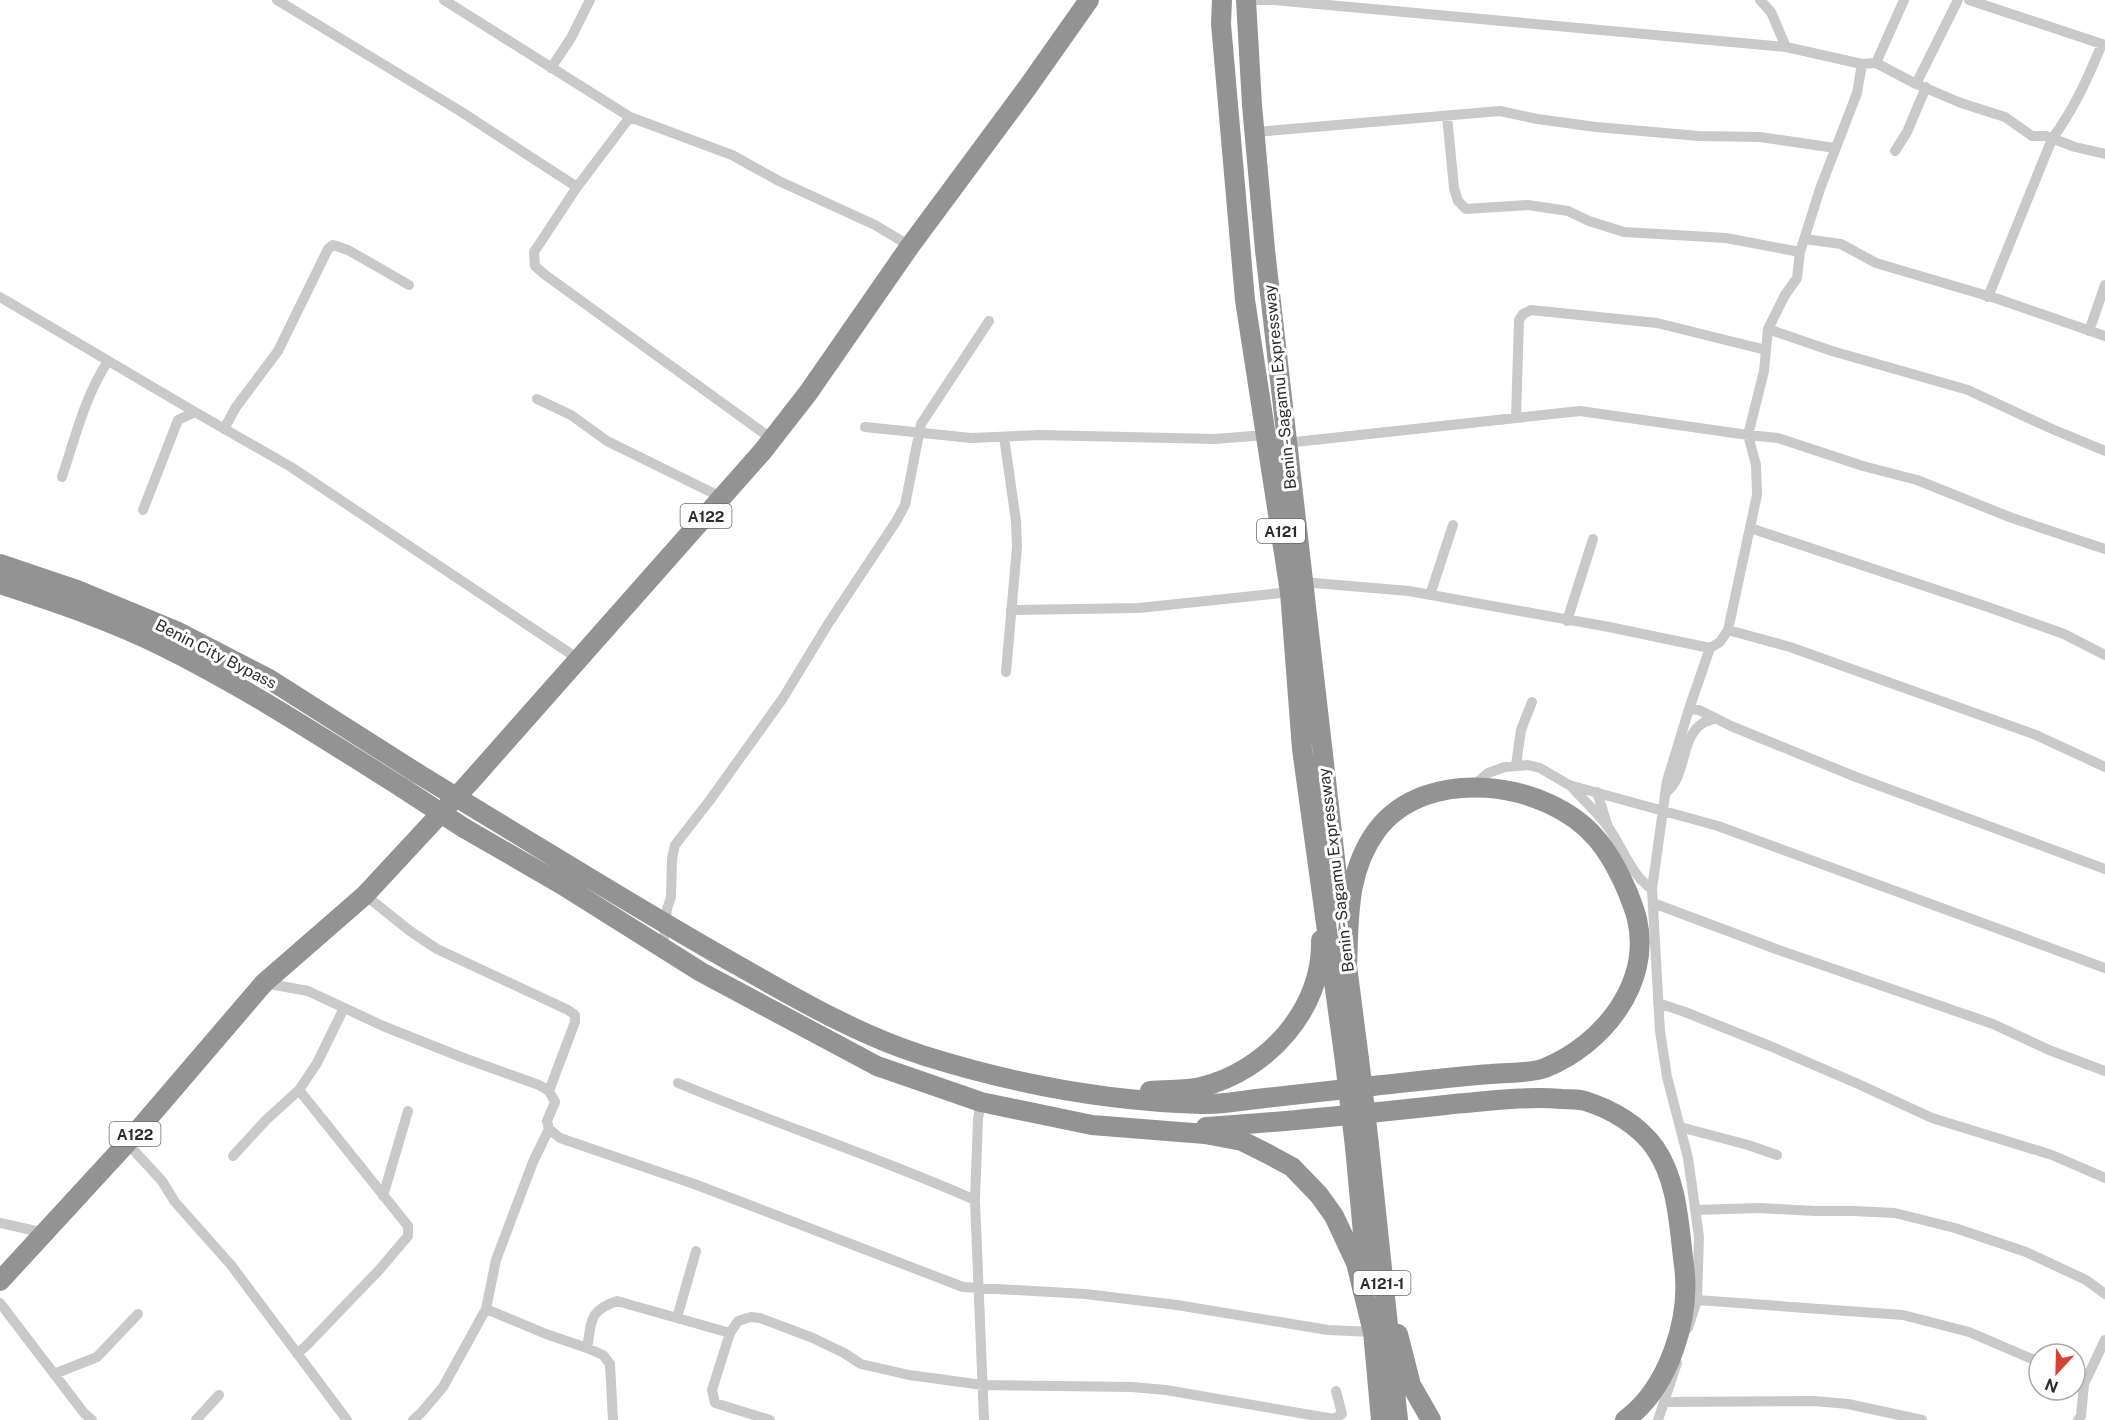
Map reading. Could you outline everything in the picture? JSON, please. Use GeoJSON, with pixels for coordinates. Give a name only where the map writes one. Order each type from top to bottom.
{"type":"FeatureCollection","features":[{"type":"Feature","properties":{"kind":"highway","name":"A122"},"geometry":{"type":"LineString","coordinates":[[0,1281],[127,1143],[264,983],[365,895],[469,783],[577,658],[723,498],[808,393],[910,246],[1028,88],[1089,0]]}},
{"type":"Feature","properties":{"kind":"highway"},"geometry":{"type":"LineString","coordinates":[[1212,0],[1220,20]]}},
{"type":"Feature","properties":{"kind":"highway","name":"A121"},"geometry":{"type":"LineString","coordinates":[[1222,0],[1220,20],[1240,254],[1265,435],[1296,587],[1299,722],[1318,868],[1352,1061],[1362,1146]]}},
{"type":"Feature","properties":{"kind":"highway","name":"Benin - Sagamu Expressway"},"geometry":{"type":"LineString","coordinates":[[1248,0],[1252,105],[1286,443],[1296,587],[1347,969],[1352,1061]]}},
{"type":"Feature","properties":{"kind":"highway","name":"Benin City Bypass"},"geometry":{"type":"LineString","coordinates":[[0,564],[77,590],[176,631],[269,679],[417,773],[666,924],[779,989],[855,1029],[924,1056],[1017,1080],[1090,1095]]}},
{"type":"Feature","properties":{"kind":"highway","name":"Benin City Bypass"},"geometry":{"type":"LineString","coordinates":[[0,584],[59,603],[160,645],[249,692],[464,828],[561,884],[701,972],[877,1066],[981,1102],[1092,1125],[1152,1130]]}},
{"type":"Feature","properties":{"kind":"highway"},"geometry":{"type":"LineString","coordinates":[[1090,1095],[1207,1105],[1426,1080],[1541,1070],[1584,1047],[1599,1034],[1625,1001],[1639,958],[1638,920],[1614,863],[1595,836],[1574,819],[1551,805],[1524,794],[1472,787],[1436,792],[1412,802],[1392,815],[1378,830],[1359,862],[1350,893],[1347,969]]}},
{"type":"Feature","properties":{"kind":"highway"},"geometry":{"type":"LineString","coordinates":[[1090,1095],[1200,1087],[1233,1076],[1251,1066],[1268,1052],[1293,1026],[1305,1008],[1313,986],[1321,951],[1318,868]]}},
{"type":"Feature","properties":{"kind":"highway"},"geometry":{"type":"LineString","coordinates":[[1152,1130],[1275,1123],[1533,1096],[1584,1100],[1620,1116],[1654,1147],[1665,1166],[1676,1204],[1685,1273],[1683,1321],[1677,1344],[1650,1395],[1625,1420]]}},
{"type":"Feature","properties":{"kind":"highway"},"geometry":{"type":"LineString","coordinates":[[1152,1130],[1205,1134],[1242,1141],[1292,1167],[1319,1195],[1334,1216],[1356,1263],[1373,1332]]}},
{"type":"Feature","properties":{"kind":"highway","name":"A121-1"},"geometry":{"type":"LineString","coordinates":[[1362,1146],[1380,1265],[1398,1420]]}},
{"type":"Feature","properties":{"kind":"highway","name":"A121-1"},"geometry":{"type":"LineString","coordinates":[[1362,1146],[1373,1332],[1381,1420]]}},
{"type":"Feature","properties":{"kind":"highway"},"geometry":{"type":"LineString","coordinates":[[1380,1265],[1411,1386],[1431,1420]]}},
{"type":"Feature","properties":{"kind":"street"},"geometry":{"type":"LineString","coordinates":[[277,0],[460,111],[577,187]]}},
{"type":"Feature","properties":{"kind":"street"},"geometry":{"type":"LineString","coordinates":[[444,0],[630,117],[732,155],[779,181],[874,225],[910,246]]}},
{"type":"Feature","properties":{"kind":"street"},"geometry":{"type":"LineString","coordinates":[[551,68],[571,38],[590,0]]}},
{"type":"Feature","properties":{"kind":"street"},"geometry":{"type":"LineString","coordinates":[[1248,0],[1274,0],[1786,47],[1862,64],[1876,63],[1961,103],[2005,117],[2032,136],[2052,139],[2105,154]]}},
{"type":"Feature","properties":{"kind":"street"},"geometry":{"type":"LineString","coordinates":[[1760,0],[1771,12],[1786,47]]}},
{"type":"Feature","properties":{"kind":"street"},"geometry":{"type":"LineString","coordinates":[[1876,63],[1904,0]]}},
{"type":"Feature","properties":{"kind":"street"},"geometry":{"type":"LineString","coordinates":[[1895,151],[1907,132],[1921,86],[1958,0]]}},
{"type":"Feature","properties":{"kind":"street"},"geometry":{"type":"LineString","coordinates":[[1969,0],[2103,44],[2069,117],[2052,139],[1988,297]]}},
{"type":"Feature","properties":{"kind":"street"},"geometry":{"type":"LineString","coordinates":[[1658,1420],[1697,1300],[1699,1237],[1688,1158],[1667,1077],[1660,1031],[1652,889],[1662,810],[1667,780],[1710,648],[1720,642],[1728,630],[1756,495],[1756,465],[1748,435],[1764,371],[1768,329],[1785,295],[1797,278],[1800,252],[1820,189],[1857,93],[1862,64]]}},
{"type":"Feature","properties":{"kind":"street"},"geometry":{"type":"LineString","coordinates":[[1256,132],[1500,111],[1537,120],[1596,127],[1699,136],[1760,137],[1835,148]]}},
{"type":"Feature","properties":{"kind":"street"},"geometry":{"type":"LineString","coordinates":[[1447,116],[1455,188],[1458,201],[1467,209],[1528,205],[1568,211],[1589,221],[1624,232],[1726,238],[1800,252]]}},
{"type":"Feature","properties":{"kind":"street"},"geometry":{"type":"LineString","coordinates":[[630,117],[577,187],[534,252],[535,266],[772,439]]}},
{"type":"Feature","properties":{"kind":"street"},"geometry":{"type":"LineString","coordinates":[[1806,239],[1840,244],[1876,263],[2105,336]]}},
{"type":"Feature","properties":{"kind":"street"},"geometry":{"type":"LineString","coordinates":[[224,429],[236,407],[278,351],[328,249],[333,245],[348,250],[409,285]]}},
{"type":"Feature","properties":{"kind":"street"},"geometry":{"type":"LineString","coordinates":[[2089,331],[2105,285]]}},
{"type":"Feature","properties":{"kind":"street"},"geometry":{"type":"LineString","coordinates":[[0,297],[291,467],[577,658]]}},
{"type":"Feature","properties":{"kind":"street"},"geometry":{"type":"LineString","coordinates":[[1516,417],[1519,320],[1523,314],[1531,310],[1657,323],[1766,350]]}},
{"type":"Feature","properties":{"kind":"street"},"geometry":{"type":"LineString","coordinates":[[663,948],[667,909],[671,897],[672,859],[675,845],[783,698],[828,624],[897,520],[905,505],[921,424],[989,321]]}},
{"type":"Feature","properties":{"kind":"street"},"geometry":{"type":"LineString","coordinates":[[1768,329],[1832,351],[1968,390],[2105,451]]}},
{"type":"Feature","properties":{"kind":"street"},"geometry":{"type":"LineString","coordinates":[[62,477],[96,380],[108,362]]}},
{"type":"Feature","properties":{"kind":"street"},"geometry":{"type":"LineString","coordinates":[[537,399],[572,415],[607,441],[723,498]]}},
{"type":"Feature","properties":{"kind":"street"},"geometry":{"type":"LineString","coordinates":[[1286,443],[1580,411],[1778,438],[1863,466],[1917,480],[2012,518],[2105,549]]}},
{"type":"Feature","properties":{"kind":"street"},"geometry":{"type":"LineString","coordinates":[[143,510],[178,420],[195,412]]}},
{"type":"Feature","properties":{"kind":"street"},"geometry":{"type":"LineString","coordinates":[[865,427],[970,438],[1039,435],[1215,439],[1265,435]]}},
{"type":"Feature","properties":{"kind":"street"},"geometry":{"type":"LineString","coordinates":[[1004,437],[1016,521],[1017,547],[1006,672]]}},
{"type":"Feature","properties":{"kind":"street"},"geometry":{"type":"LineString","coordinates":[[1430,595],[1453,525]]}},
{"type":"Feature","properties":{"kind":"street"},"geometry":{"type":"LineString","coordinates":[[1750,528],[1989,607],[2064,634],[2105,655]]}},
{"type":"Feature","properties":{"kind":"street"},"geometry":{"type":"LineString","coordinates":[[1567,621],[1593,539]]}},
{"type":"Feature","properties":{"kind":"street"},"geometry":{"type":"LineString","coordinates":[[1011,610],[1139,608],[1296,587],[1370,586],[1430,595],[1710,648]]}},
{"type":"Feature","properties":{"kind":"street"},"geometry":{"type":"LineString","coordinates":[[1728,630],[1790,647],[2036,735],[2105,767]]}},
{"type":"Feature","properties":{"kind":"street"},"geometry":{"type":"LineString","coordinates":[[1516,765],[1521,730],[1532,702]]}},
{"type":"Feature","properties":{"kind":"street"},"geometry":{"type":"LineString","coordinates":[[1689,709],[1699,710],[1856,777],[2105,869]]}},
{"type":"Feature","properties":{"kind":"street"},"geometry":{"type":"LineString","coordinates":[[1665,794],[1678,780],[1690,738],[1702,723],[1716,718]]}},
{"type":"Feature","properties":{"kind":"street"},"geometry":{"type":"LineString","coordinates":[[1472,787],[1488,773],[1516,765],[1540,768],[1569,785],[1608,826]]}},
{"type":"Feature","properties":{"kind":"street"},"geometry":{"type":"LineString","coordinates":[[1569,785],[1718,826],[2105,968]]}},
{"type":"Feature","properties":{"kind":"street"},"geometry":{"type":"LineString","coordinates":[[1597,792],[1608,826],[1636,874],[1652,889]]}},
{"type":"Feature","properties":{"kind":"street"},"geometry":{"type":"LineString","coordinates":[[365,895],[430,945],[575,1015],[576,1022],[549,1091]]}},
{"type":"Feature","properties":{"kind":"street"},"geometry":{"type":"LineString","coordinates":[[1653,903],[1776,949],[1993,1024],[2049,1050],[2105,1071]]}},
{"type":"Feature","properties":{"kind":"street"},"geometry":{"type":"LineString","coordinates":[[264,983],[308,992],[383,1026],[539,1085],[549,1091],[555,1102],[547,1121],[549,1129],[560,1138],[697,1185],[963,1287],[1085,1294],[1177,1305],[1328,1330],[1373,1332]]}},
{"type":"Feature","properties":{"kind":"street"},"geometry":{"type":"LineString","coordinates":[[1658,1003],[1770,1046],[1932,1118],[2052,1155],[2105,1178]]}},
{"type":"Feature","properties":{"kind":"street"},"geometry":{"type":"LineString","coordinates":[[233,1156],[266,1120],[299,1090],[317,1063],[344,1008]]}},
{"type":"Feature","properties":{"kind":"street"},"geometry":{"type":"LineString","coordinates":[[678,1083],[753,1114],[937,1183],[975,1200]]}},
{"type":"Feature","properties":{"kind":"street"},"geometry":{"type":"LineString","coordinates":[[297,1354],[381,1269],[408,1236],[408,1226],[299,1090]]}},
{"type":"Feature","properties":{"kind":"street"},"geometry":{"type":"LineString","coordinates":[[981,1102],[978,1119],[975,1200],[984,1420]]}},
{"type":"Feature","properties":{"kind":"street"},"geometry":{"type":"LineString","coordinates":[[383,1196],[408,1111]]}},
{"type":"Feature","properties":{"kind":"street"},"geometry":{"type":"LineString","coordinates":[[1680,1127],[1777,1155]]}},
{"type":"Feature","properties":{"kind":"street"},"geometry":{"type":"LineString","coordinates":[[420,1418],[443,1387],[486,1310],[496,1260],[533,1162],[549,1129]]}},
{"type":"Feature","properties":{"kind":"street"},"geometry":{"type":"LineString","coordinates":[[127,1143],[162,1181],[175,1202],[231,1265],[347,1420]]}},
{"type":"Feature","properties":{"kind":"street"},"geometry":{"type":"LineString","coordinates":[[1696,1210],[1759,1208],[1894,1213],[1955,1228],[2026,1252],[2086,1280],[2105,1294]]}},
{"type":"Feature","properties":{"kind":"street"},"geometry":{"type":"LineString","coordinates":[[0,1223],[45,1233]]}},
{"type":"Feature","properties":{"kind":"street"},"geometry":{"type":"LineString","coordinates":[[677,1318],[696,1251]]}},
{"type":"Feature","properties":{"kind":"street"},"geometry":{"type":"LineString","coordinates":[[1697,1300],[1903,1315],[1969,1332],[2027,1357]]}},
{"type":"Feature","properties":{"kind":"street"},"geometry":{"type":"LineString","coordinates":[[587,1348],[592,1317],[602,1306],[617,1301],[730,1333]]}},
{"type":"Feature","properties":{"kind":"street"},"geometry":{"type":"LineString","coordinates":[[0,1303],[84,1413],[92,1420]]}},
{"type":"Feature","properties":{"kind":"street"},"geometry":{"type":"LineString","coordinates":[[486,1310],[603,1355],[610,1364],[613,1420]]}},
{"type":"Feature","properties":{"kind":"street"},"geometry":{"type":"LineString","coordinates":[[54,1374],[97,1357],[138,1314]]}},
{"type":"Feature","properties":{"kind":"street"},"geometry":{"type":"LineString","coordinates":[[770,1420],[715,1403],[712,1390],[730,1333],[738,1321],[744,1318],[760,1318],[813,1338],[861,1364],[909,1375],[983,1385],[1132,1387],[1166,1390],[1334,1419],[1342,1414],[1336,1391]]}},
{"type":"Feature","properties":{"kind":"street"},"geometry":{"type":"LineString","coordinates":[[2087,1370],[2105,1340]]}},
{"type":"Feature","properties":{"kind":"street"},"geometry":{"type":"LineString","coordinates":[[196,1420],[219,1395]]}},
{"type":"Feature","properties":{"kind":"street"},"geometry":{"type":"LineString","coordinates":[[1665,1402],[1814,1401],[1848,1404],[1922,1420]]}},
{"type":"Feature","properties":{"kind":"street"},"geometry":{"type":"LineString","coordinates":[[2081,1402],[2081,1419]]}}]}
